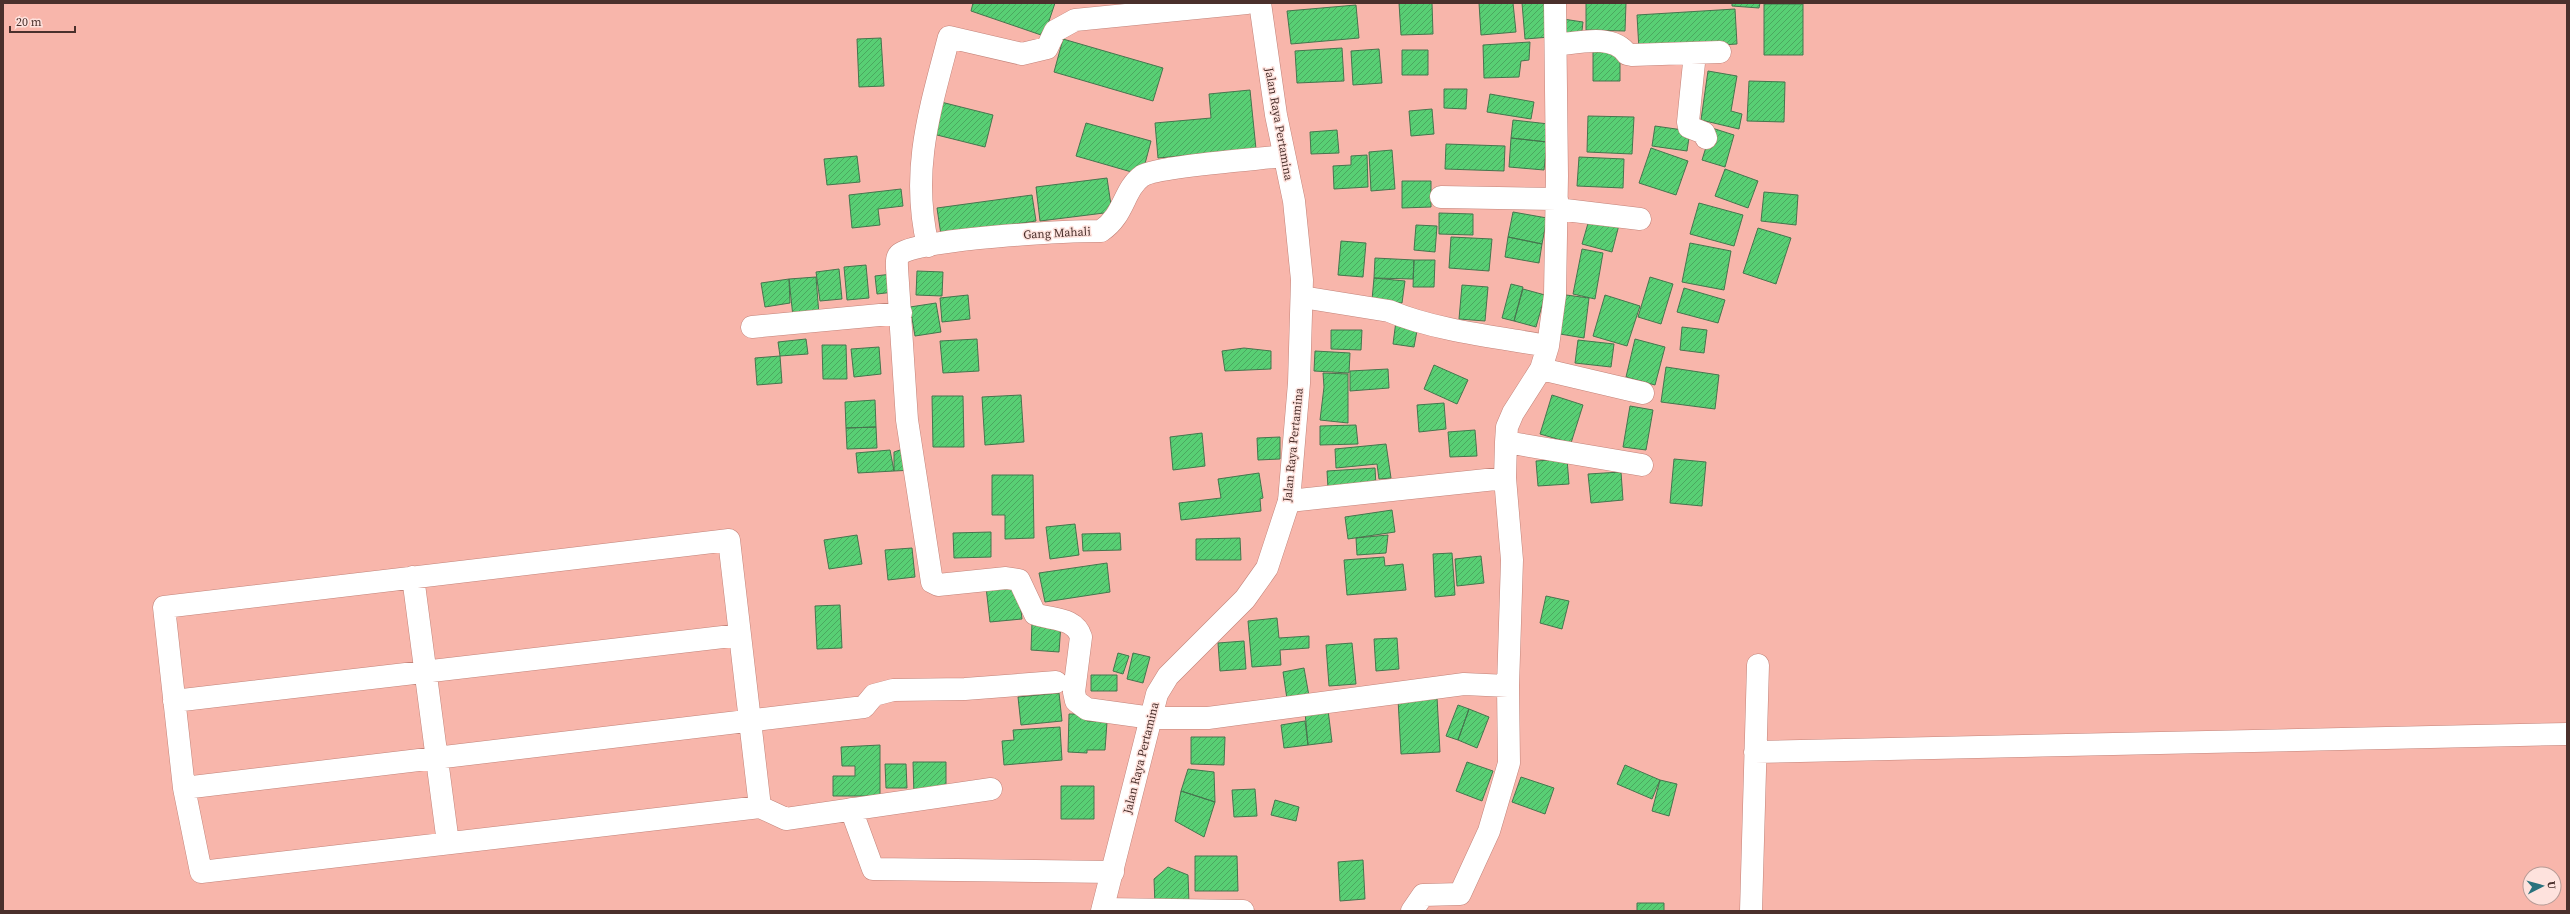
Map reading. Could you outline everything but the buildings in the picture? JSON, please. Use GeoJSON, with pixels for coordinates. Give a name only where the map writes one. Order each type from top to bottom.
{"type":"FeatureCollection","features":[{"type":"Feature","properties":{"kind":"street"},"geometry":{"type":"LineString","coordinates":[[928,246],[921,217],[921,166],[924,130],[949,37],[1022,54],[1047,48],[1055,31],[1075,20],[1247,3]]}},
{"type":"Feature","properties":{"kind":"street","name":"Jalan Raya Pertamina"},"geometry":{"type":"LineString","coordinates":[[1103,910],[1157,694],[1168,676],[1244,599],[1267,568],[1275,549],[1289,501],[1299,383],[1302,297],[1294,201],[1276,115],[1260,3]]}},
{"type":"Feature","properties":{"kind":"street"},"geometry":{"type":"LineString","coordinates":[[1412,911],[1424,895],[1460,894],[1489,831],[1509,763],[1508,686],[1512,560],[1505,478],[1506,442],[1507,427],[1513,413],[1541,369],[1548,346],[1555,295],[1557,204],[1555,3]]}},
{"type":"Feature","properties":{"kind":"street"},"geometry":{"type":"LineString","coordinates":[[1556,45],[1604,41],[1623,48],[1627,54],[1632,55],[1720,52]]}},
{"type":"Feature","properties":{"kind":"street"},"geometry":{"type":"LineString","coordinates":[[1695,53],[1688,122],[1689,127],[1704,133],[1706,138]]}},
{"type":"Feature","properties":{"kind":"street","name":"Gang Mahali"},"geometry":{"type":"LineString","coordinates":[[901,313],[898,258],[901,253],[928,246],[1007,236],[1102,231],[1113,224],[1134,185],[1152,172],[1284,156]]}},
{"type":"Feature","properties":{"kind":"street"},"geometry":{"type":"LineString","coordinates":[[1441,197],[1557,204],[1640,219]]}},
{"type":"Feature","properties":{"kind":"street"},"geometry":{"type":"LineString","coordinates":[[1302,297],[1389,311],[1402,316],[1475,333],[1548,346]]}},
{"type":"Feature","properties":{"kind":"street"},"geometry":{"type":"LineString","coordinates":[[752,327],[901,313],[907,420],[932,582],[938,585],[1006,578],[1019,580],[1035,614],[1073,624],[1079,630],[1081,637],[1074,692],[1082,707],[1152,718],[1208,718],[1464,684],[1508,686]]}},
{"type":"Feature","properties":{"kind":"street"},"geometry":{"type":"LineString","coordinates":[[1541,369],[1643,393]]}},
{"type":"Feature","properties":{"kind":"street"},"geometry":{"type":"LineString","coordinates":[[1506,442],[1642,465]]}},
{"type":"Feature","properties":{"kind":"street"},"geometry":{"type":"LineString","coordinates":[[1289,501],[1505,478]]}},
{"type":"Feature","properties":{"kind":"street"},"geometry":{"type":"LineString","coordinates":[[760,807],[729,540],[164,607],[184,788],[201,872],[760,807],[786,819],[991,789]]}},
{"type":"Feature","properties":{"kind":"street"},"geometry":{"type":"LineString","coordinates":[[413,577],[448,843]]}},
{"type":"Feature","properties":{"kind":"street"},"geometry":{"type":"LineString","coordinates":[[174,701],[740,635]]}},
{"type":"Feature","properties":{"kind":"street"},"geometry":{"type":"LineString","coordinates":[[1752,911],[1758,666]]}},
{"type":"Feature","properties":{"kind":"street"},"geometry":{"type":"LineString","coordinates":[[184,788],[436,756],[864,707],[874,695],[893,690],[965,689],[1056,682]]}},
{"type":"Feature","properties":{"kind":"street"},"geometry":{"type":"LineString","coordinates":[[1755,752],[2567,734]]}},
{"type":"Feature","properties":{"kind":"street"},"geometry":{"type":"LineString","coordinates":[[851,809],[873,869],[1113,872]]}},
{"type":"Feature","properties":{"kind":"street"},"geometry":{"type":"LineString","coordinates":[[1103,910],[1243,911]]}}]}
